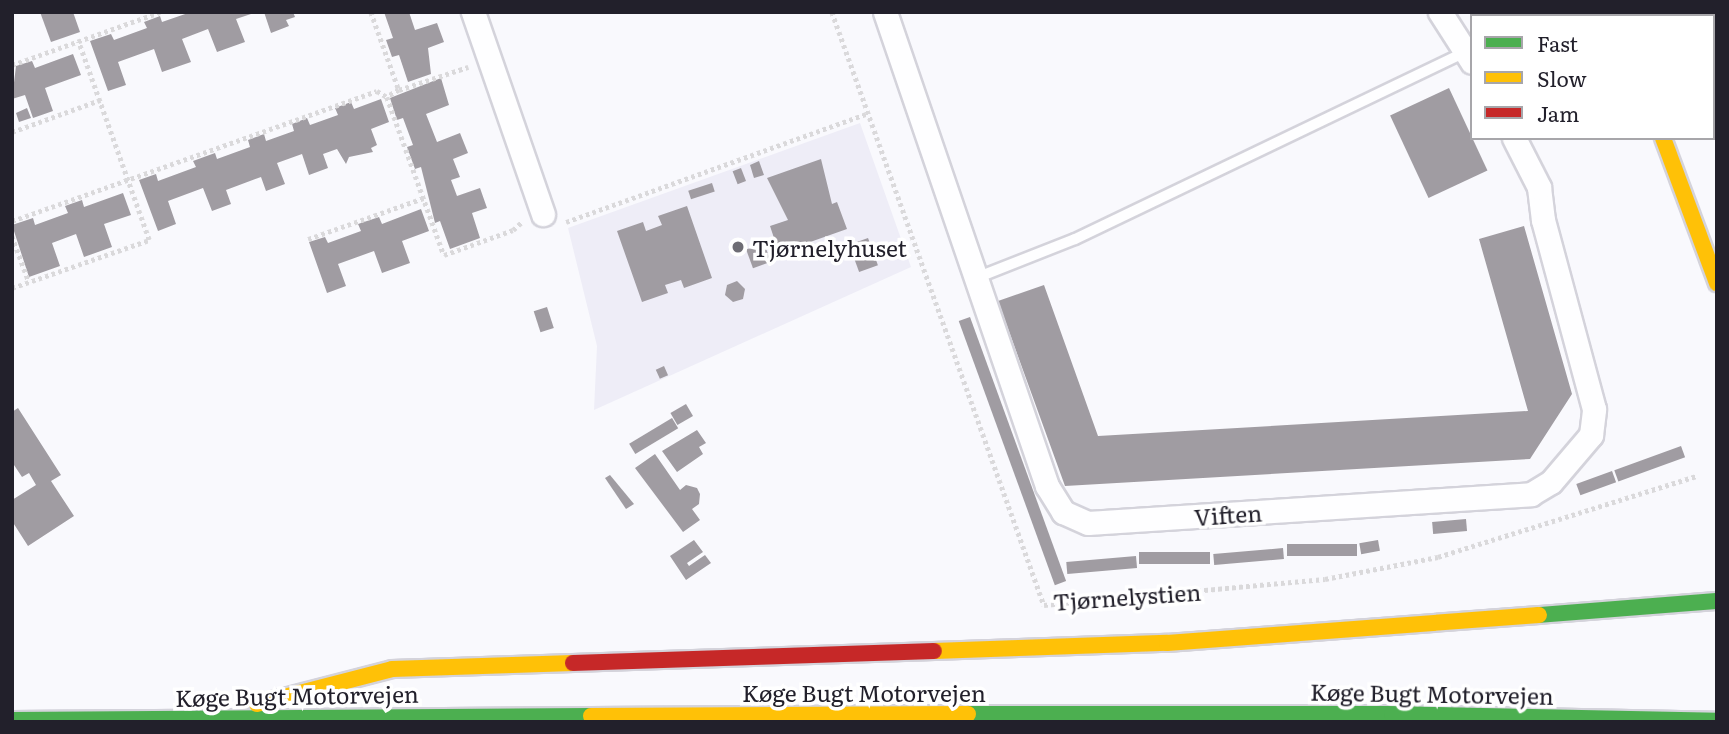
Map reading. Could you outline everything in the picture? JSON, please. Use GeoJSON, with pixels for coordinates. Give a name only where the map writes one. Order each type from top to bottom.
{"type":"FeatureCollection","features":[{"type":"Feature","properties":{"kind":"main road"},"geometry":{"type":"LineString","coordinates":[[1664,140],[1717,283]]}},
{"type":"Feature","properties":{"kind":"main road"},"geometry":{"type":"LineString","coordinates":[[201,718],[392,669],[1167,643],[1717,601]]}},
{"type":"Feature","properties":{"kind":"main road","name":"Køge Bugt Motorvejen"},"geometry":{"type":"LineString","coordinates":[[12,720],[1392,714],[1717,721]]}},
{"type":"Feature","properties":{"kind":"street"},"geometry":{"type":"LineString","coordinates":[[473,12],[489,60],[552,219]]}},
{"type":"Feature","properties":{"kind":"street","name":"Viften"},"geometry":{"type":"LineString","coordinates":[[885,12],[1047,486],[1063,512],[1088,523],[1531,495],[1551,482],[1591,435],[1594,409],[1542,220],[1539,187],[1515,140]]}},
{"type":"Feature","properties":{"kind":"street"},"geometry":{"type":"LineString","coordinates":[[1440,12],[1469,57]]}},
{"type":"Feature","properties":{"kind":"lane"},"geometry":{"type":"LineString","coordinates":[[976,278],[1075,239],[1469,57]]}},
{"type":"Feature","properties":{"kind":"path"},"geometry":{"type":"LineString","coordinates":[[12,65],[160,12]]}},
{"type":"Feature","properties":{"kind":"path"},"geometry":{"type":"LineString","coordinates":[[371,12],[399,90]]}},
{"type":"Feature","properties":{"kind":"path","name":"Tjørnelystien"},"geometry":{"type":"LineString","coordinates":[[832,12],[1044,605],[1350,575],[1438,557],[1696,476]]}},
{"type":"Feature","properties":{"kind":"path"},"geometry":{"type":"LineString","coordinates":[[12,288],[149,240],[78,41]]}},
{"type":"Feature","properties":{"kind":"path"},"geometry":{"type":"LineString","coordinates":[[387,97],[399,90],[489,60]]}},
{"type":"Feature","properties":{"kind":"path"},"geometry":{"type":"LineString","coordinates":[[12,221],[377,91],[387,97],[444,255],[868,113]]}},
{"type":"Feature","properties":{"kind":"path"},"geometry":{"type":"LineString","coordinates":[[12,132],[100,100]]}},
{"type":"Feature","properties":{"kind":"path"},"geometry":{"type":"LineString","coordinates":[[308,239],[424,198]]}},
{"type":"Feature","properties":{"kind":"path"},"geometry":{"type":"LineString","coordinates":[[12,236],[29,282]]}},
{"type":"Feature","properties":{"kind":"shaded area","name":"Tjørnelyhuset"},"geometry":{"type":"Polygon","coordinates":[[[860,123],[911,267],[594,410],[597,346],[568,228],[860,123]]]}},
{"type":"Feature","properties":{"kind":"green space"},"geometry":{"type":"Polygon","coordinates":[[[1681,12],[1717,12],[1717,101],[1715,14],[1681,12]]]}},
{"type":"Feature","properties":{"kind":"building"},"geometry":{"type":"Polygon","coordinates":[[[40,12],[73,12],[80,32],[51,42],[40,12]]]}},
{"type":"Feature","properties":{"kind":"building"},"geometry":{"type":"Polygon","coordinates":[[[191,12],[254,13],[236,19],[245,42],[217,52],[208,29],[182,39],[191,62],[162,72],[154,49],[118,62],[126,85],[108,91],[90,41],[111,34],[114,40],[147,28],[144,22],[160,16],[162,22],[191,12]]]}},
{"type":"Feature","properties":{"kind":"building"},"geometry":{"type":"Polygon","coordinates":[[[264,12],[293,12],[295,17],[286,20],[289,26],[271,33],[264,12]]]}},
{"type":"Feature","properties":{"kind":"building"},"geometry":{"type":"Polygon","coordinates":[[[384,12],[409,12],[415,30],[437,23],[444,42],[428,48],[431,74],[408,82],[399,55],[392,57],[386,40],[393,38],[384,12]]]}},
{"type":"Feature","properties":{"kind":"building"},"geometry":{"type":"Polygon","coordinates":[[[73,54],[81,75],[45,88],[53,111],[33,118],[25,95],[12,99],[16,66],[32,61],[35,68],[73,54]]]}},
{"type":"Feature","properties":{"kind":"building"},"geometry":{"type":"Polygon","coordinates":[[[441,78],[449,105],[426,114],[437,142],[460,133],[468,153],[453,159],[460,177],[451,180],[457,196],[480,188],[487,208],[472,213],[480,238],[450,249],[440,221],[435,223],[421,167],[415,169],[407,147],[413,145],[403,118],[397,120],[390,98],[441,78]]]}},
{"type":"Feature","properties":{"kind":"building"},"geometry":{"type":"Polygon","coordinates":[[[1449,88],[1470,133],[1470,140],[1473,140],[1487,170],[1429,198],[1390,115],[1449,88]]]}},
{"type":"Feature","properties":{"kind":"building"},"geometry":{"type":"Polygon","coordinates":[[[381,99],[389,122],[371,129],[377,145],[371,148],[373,152],[349,157],[346,164],[337,149],[323,154],[328,168],[309,175],[302,154],[277,163],[285,184],[266,191],[261,177],[226,190],[231,204],[212,211],[203,188],[168,201],[176,224],[158,231],[139,180],[156,174],[158,181],[196,167],[193,161],[215,153],[217,159],[250,147],[248,140],[264,134],[266,141],[294,131],[292,124],[307,118],[310,125],[338,115],[335,108],[351,102],[354,109],[381,99]]]}},
{"type":"Feature","properties":{"kind":"building"},"geometry":{"type":"Polygon","coordinates":[[[27,108],[31,118],[19,122],[16,113],[27,108]]]}},
{"type":"Feature","properties":{"kind":"building"},"geometry":{"type":"Polygon","coordinates":[[[821,159],[832,204],[837,202],[847,229],[779,253],[770,226],[788,220],[767,178],[821,159]]]}},
{"type":"Feature","properties":{"kind":"building"},"geometry":{"type":"Polygon","coordinates":[[[759,161],[764,175],[754,178],[750,165],[759,161]]]}},
{"type":"Feature","properties":{"kind":"building"},"geometry":{"type":"Polygon","coordinates":[[[741,168],[746,181],[738,184],[733,171],[741,168]]]}},
{"type":"Feature","properties":{"kind":"building"},"geometry":{"type":"Polygon","coordinates":[[[712,183],[715,192],[691,199],[688,191],[712,183]]]}},
{"type":"Feature","properties":{"kind":"building"},"geometry":{"type":"Polygon","coordinates":[[[123,193],[131,215],[104,224],[112,247],[84,257],[76,234],[52,243],[60,266],[29,277],[12,225],[33,218],[35,225],[68,213],[65,206],[82,200],[84,207],[123,193]]]}},
{"type":"Feature","properties":{"kind":"building"},"geometry":{"type":"Polygon","coordinates":[[[687,206],[712,278],[684,288],[681,280],[665,285],[668,293],[642,302],[617,231],[643,222],[646,231],[662,225],[658,216],[687,206]]]}},
{"type":"Feature","properties":{"kind":"building"},"geometry":{"type":"Polygon","coordinates":[[[421,209],[429,231],[402,241],[410,263],[382,273],[374,251],[338,264],[346,286],[327,293],[309,242],[325,237],[328,243],[361,231],[358,224],[379,217],[382,224],[421,209]]]}},
{"type":"Feature","properties":{"kind":"building"},"geometry":{"type":"Polygon","coordinates":[[[1524,226],[1572,394],[1530,459],[1065,486],[998,301],[1044,285],[1098,436],[1528,411],[1479,239],[1524,226]]]}},
{"type":"Feature","properties":{"kind":"building"},"geometry":{"type":"Polygon","coordinates":[[[868,238],[878,265],[859,272],[849,245],[868,238]]]}},
{"type":"Feature","properties":{"kind":"building"},"geometry":{"type":"Polygon","coordinates":[[[764,243],[771,262],[753,268],[746,249],[764,243]]]}},
{"type":"Feature","properties":{"kind":"building"},"geometry":{"type":"Polygon","coordinates":[[[737,281],[745,289],[743,299],[733,302],[725,295],[727,285],[737,281]]]}},
{"type":"Feature","properties":{"kind":"building"},"geometry":{"type":"Polygon","coordinates":[[[547,307],[554,328],[540,332],[534,311],[547,307]]]}},
{"type":"Feature","properties":{"kind":"building"},"geometry":{"type":"Polygon","coordinates":[[[970,317],[1066,581],[1055,585],[959,321],[970,317]]]}},
{"type":"Feature","properties":{"kind":"building"},"geometry":{"type":"Polygon","coordinates":[[[664,366],[668,375],[660,379],[656,370],[664,366]]]}},
{"type":"Feature","properties":{"kind":"building"},"geometry":{"type":"Polygon","coordinates":[[[686,404],[693,416],[677,425],[670,413],[686,404]]]}},
{"type":"Feature","properties":{"kind":"building"},"geometry":{"type":"Polygon","coordinates":[[[18,408],[61,475],[51,481],[74,516],[28,546],[12,521],[12,500],[36,485],[29,473],[22,477],[12,462],[12,412],[18,408]]]}},
{"type":"Feature","properties":{"kind":"building"},"geometry":{"type":"Polygon","coordinates":[[[672,418],[678,428],[635,454],[629,444],[672,418]]]}},
{"type":"Feature","properties":{"kind":"building"},"geometry":{"type":"Polygon","coordinates":[[[697,430],[706,443],[699,447],[703,454],[677,472],[662,451],[697,430]]]}},
{"type":"Feature","properties":{"kind":"building"},"geometry":{"type":"Polygon","coordinates":[[[1681,446],[1685,457],[1618,482],[1614,470],[1681,446]]]}},
{"type":"Feature","properties":{"kind":"building"},"geometry":{"type":"Polygon","coordinates":[[[655,454],[680,490],[686,485],[697,488],[700,494],[699,504],[692,509],[700,520],[683,532],[635,468],[655,454]]]}},
{"type":"Feature","properties":{"kind":"building"},"geometry":{"type":"Polygon","coordinates":[[[1612,471],[1616,482],[1580,495],[1576,484],[1612,471]]]}},
{"type":"Feature","properties":{"kind":"building"},"geometry":{"type":"Polygon","coordinates":[[[610,475],[634,504],[626,509],[605,478],[610,475]]]}},
{"type":"Feature","properties":{"kind":"building"},"geometry":{"type":"Polygon","coordinates":[[[1466,519],[1467,531],[1433,534],[1432,522],[1466,519]]]}},
{"type":"Feature","properties":{"kind":"building"},"geometry":{"type":"Polygon","coordinates":[[[694,540],[703,552],[687,563],[689,566],[705,555],[711,563],[686,580],[670,556],[694,540]]]}},
{"type":"Feature","properties":{"kind":"building"},"geometry":{"type":"Polygon","coordinates":[[[1378,540],[1380,551],[1361,554],[1359,543],[1378,540]]]}},
{"type":"Feature","properties":{"kind":"building"},"geometry":{"type":"Polygon","coordinates":[[[1287,544],[1357,544],[1357,556],[1287,556],[1287,544]]]}},
{"type":"Feature","properties":{"kind":"building"},"geometry":{"type":"Polygon","coordinates":[[[1283,548],[1284,559],[1214,565],[1213,554],[1283,548]]]}},
{"type":"Feature","properties":{"kind":"building"},"geometry":{"type":"Polygon","coordinates":[[[1139,552],[1210,552],[1210,564],[1139,564],[1139,552]]]}},
{"type":"Feature","properties":{"kind":"building"},"geometry":{"type":"Polygon","coordinates":[[[1136,556],[1137,568],[1067,574],[1066,562],[1136,556]]]}},
{"type":"Feature","properties":{"kind":"traffic: fast"},"geometry":{"type":"LineString","coordinates":[[1539,615],[1717,601]]}},
{"type":"Feature","properties":{"kind":"traffic: fast"},"geometry":{"type":"LineString","coordinates":[[968,714],[1392,714],[1717,721]]}},
{"type":"Feature","properties":{"kind":"traffic: fast"},"geometry":{"type":"LineString","coordinates":[[12,720],[591,716]]}},
{"type":"Feature","properties":{"kind":"traffic: slow"},"geometry":{"type":"LineString","coordinates":[[1664,140],[1717,283]]}},
{"type":"Feature","properties":{"kind":"traffic: slow"},"geometry":{"type":"LineString","coordinates":[[934,651],[1167,643],[1539,615]]}},
{"type":"Feature","properties":{"kind":"traffic: slow"},"geometry":{"type":"LineString","coordinates":[[257,704],[392,669],[573,663]]}},
{"type":"Feature","properties":{"kind":"traffic: slow"},"geometry":{"type":"LineString","coordinates":[[591,716],[968,714]]}},
{"type":"Feature","properties":{"kind":"traffic: jam"},"geometry":{"type":"LineString","coordinates":[[573,663],[934,651]]}},
{"type":"Feature","properties":{"kind":"place","name":"Tjørnelyhuset"},"geometry":{"type":"Point","coordinates":[738,247]}}]}
